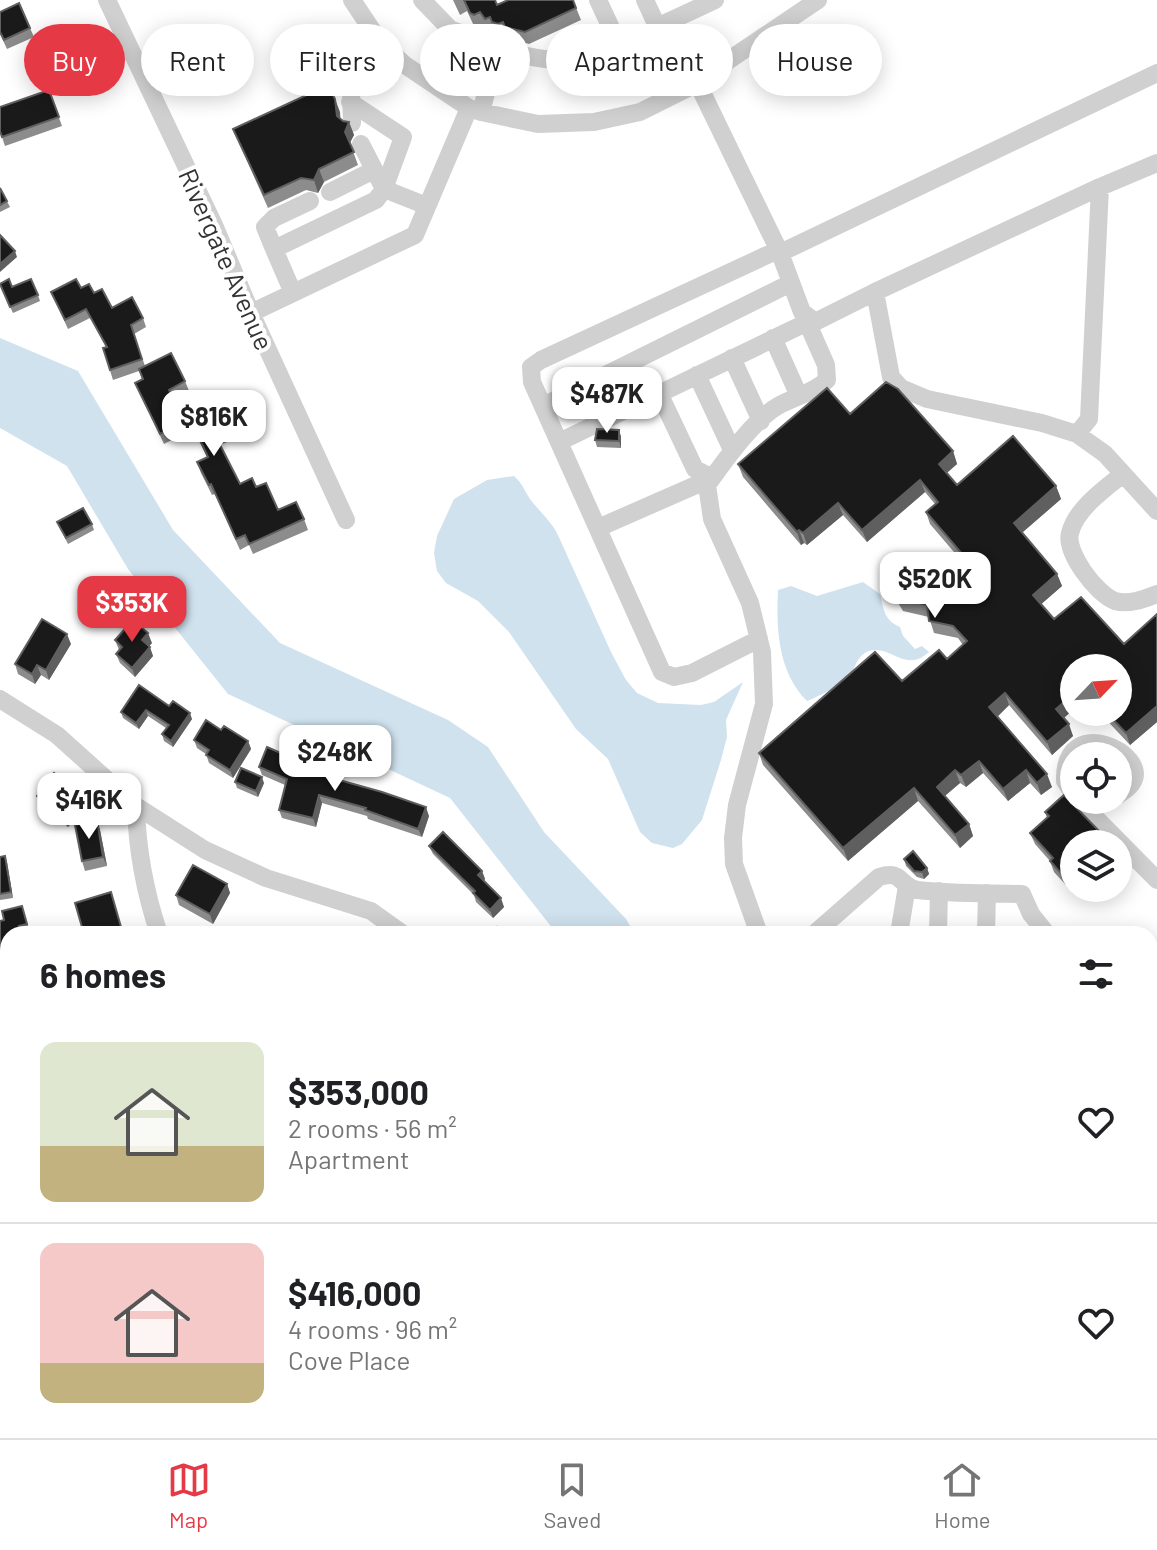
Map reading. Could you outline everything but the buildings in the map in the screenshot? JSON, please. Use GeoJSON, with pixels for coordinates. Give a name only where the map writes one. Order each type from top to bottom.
{"type":"FeatureCollection","features":[{"type":"Feature","properties":{"kind":"street","name":"Rivergate Avenue"},"geometry":{"type":"LineString","coordinates":[[107,0],[214,225],[346,520]]}},
{"type":"Feature","properties":{"kind":"street"},"geometry":{"type":"LineString","coordinates":[[352,0],[368,24]]}},
{"type":"Feature","properties":{"kind":"street"},"geometry":{"type":"LineString","coordinates":[[422,0],[445,24]]}},
{"type":"Feature","properties":{"kind":"street"},"geometry":{"type":"LineString","coordinates":[[530,57],[571,61],[612,52],[618,43],[598,0]]}},
{"type":"Feature","properties":{"kind":"street"},"geometry":{"type":"LineString","coordinates":[[645,0],[656,24]]}},
{"type":"Feature","properties":{"kind":"street"},"geometry":{"type":"LineString","coordinates":[[663,24],[715,0]]}},
{"type":"Feature","properties":{"kind":"street"},"geometry":{"type":"LineString","coordinates":[[733,58],[818,0]]}},
{"type":"Feature","properties":{"kind":"street"},"geometry":{"type":"LineString","coordinates":[[404,63],[475,110],[538,124],[594,122],[640,112],[672,96]]}},
{"type":"Feature","properties":{"kind":"street"},"geometry":{"type":"LineString","coordinates":[[759,639],[692,673],[674,677],[662,672],[532,382],[531,367],[1157,73]]}},
{"type":"Feature","properties":{"kind":"street"},"geometry":{"type":"LineString","coordinates":[[351,96],[352,123]]}},
{"type":"Feature","properties":{"kind":"street"},"geometry":{"type":"LineString","coordinates":[[251,313],[415,235],[480,96]]}},
{"type":"Feature","properties":{"kind":"street"},"geometry":{"type":"LineString","coordinates":[[697,96],[779,252],[826,365],[827,380],[818,388],[774,408],[732,450],[707,485],[712,519],[750,603],[759,639],[764,704],[737,805],[733,838],[734,864],[756,926]]}},
{"type":"Feature","properties":{"kind":"street"},"geometry":{"type":"LineString","coordinates":[[274,249],[376,200],[384,189],[403,137],[350,102]]}},
{"type":"Feature","properties":{"kind":"street"},"geometry":{"type":"LineString","coordinates":[[361,144],[384,189],[427,206]]}},
{"type":"Feature","properties":{"kind":"street"},"geometry":{"type":"LineString","coordinates":[[559,442],[809,321],[815,322],[1157,163]]}},
{"type":"Feature","properties":{"kind":"street"},"geometry":{"type":"LineString","coordinates":[[330,192],[374,170]]}},
{"type":"Feature","properties":{"kind":"street"},"geometry":{"type":"LineString","coordinates":[[1077,434],[1089,419],[1100,187]]}},
{"type":"Feature","properties":{"kind":"street"},"geometry":{"type":"LineString","coordinates":[[293,293],[265,227],[274,218],[310,201]]}},
{"type":"Feature","properties":{"kind":"street"},"geometry":{"type":"LineString","coordinates":[[543,406],[791,283]]}},
{"type":"Feature","properties":{"kind":"street"},"geometry":{"type":"LineString","coordinates":[[875,292],[891,377],[901,388],[927,399],[1042,423],[1077,434],[1105,454],[1157,511]]}},
{"type":"Feature","properties":{"kind":"street"},"geometry":{"type":"LineString","coordinates":[[773,338],[799,396]]}},
{"type":"Feature","properties":{"kind":"street"},"geometry":{"type":"LineString","coordinates":[[732,358],[761,421]]}},
{"type":"Feature","properties":{"kind":"street"},"geometry":{"type":"LineString","coordinates":[[697,375],[732,450]]}},
{"type":"Feature","properties":{"kind":"street"},"geometry":{"type":"LineString","coordinates":[[659,393],[695,469],[712,478]]}},
{"type":"Feature","properties":{"kind":"street"},"geometry":{"type":"LineString","coordinates":[[1123,474],[1078,516],[1068,543],[1072,555],[1104,595],[1126,603],[1157,594]]}},
{"type":"Feature","properties":{"kind":"street"},"geometry":{"type":"LineString","coordinates":[[598,528],[712,478]]}},
{"type":"Feature","properties":{"kind":"street"},"geometry":{"type":"LineString","coordinates":[[0,699],[57,735],[136,806],[205,850],[266,878],[371,911],[392,926]]}},
{"type":"Feature","properties":{"kind":"street"},"geometry":{"type":"LineString","coordinates":[[136,806],[137,845],[156,926]]}},
{"type":"Feature","properties":{"kind":"street"},"geometry":{"type":"LineString","coordinates":[[1095,814],[1093,816],[1157,880]]}},
{"type":"Feature","properties":{"kind":"street"},"geometry":{"type":"LineString","coordinates":[[823,926],[879,877],[894,874],[914,890],[1022,894],[1041,926]]}},
{"type":"Feature","properties":{"kind":"street"},"geometry":{"type":"LineString","coordinates":[[900,926],[907,886]]}},
{"type":"Feature","properties":{"kind":"street"},"geometry":{"type":"LineString","coordinates":[[938,926],[939,891]]}},
{"type":"Feature","properties":{"kind":"street"},"geometry":{"type":"LineString","coordinates":[[986,926],[987,893]]}},
{"type":"Feature","properties":{"kind":"street"},"geometry":{"type":"LineString","coordinates":[[1030,926],[1031,914]]}},
{"type":"Feature","properties":{"kind":"water"},"geometry":{"type":"Polygon","coordinates":[[[0,338],[78,371],[173,530],[280,643],[448,720],[488,747],[544,832],[630,926],[551,926],[450,798],[228,694],[128,569],[67,466],[0,428],[0,338]]]}},
{"type":"Feature","properties":{"kind":"water"},"geometry":{"type":"Polygon","coordinates":[[[514,476],[557,533],[611,652],[637,693],[658,703],[701,705],[714,702],[743,682],[726,720],[727,737],[702,820],[682,844],[673,848],[652,843],[640,832],[608,759],[576,729],[509,632],[478,601],[446,583],[437,571],[434,553],[437,536],[454,499],[487,480],[514,476]]]}},
{"type":"Feature","properties":{"kind":"water"},"geometry":{"type":"Polygon","coordinates":[[[863,582],[880,594],[888,618],[900,627],[903,636],[915,649],[922,646],[929,652],[920,658],[905,660],[884,651],[869,651],[862,655],[841,683],[807,701],[790,677],[781,649],[778,590],[791,586],[817,596],[863,582]]]}}]}
